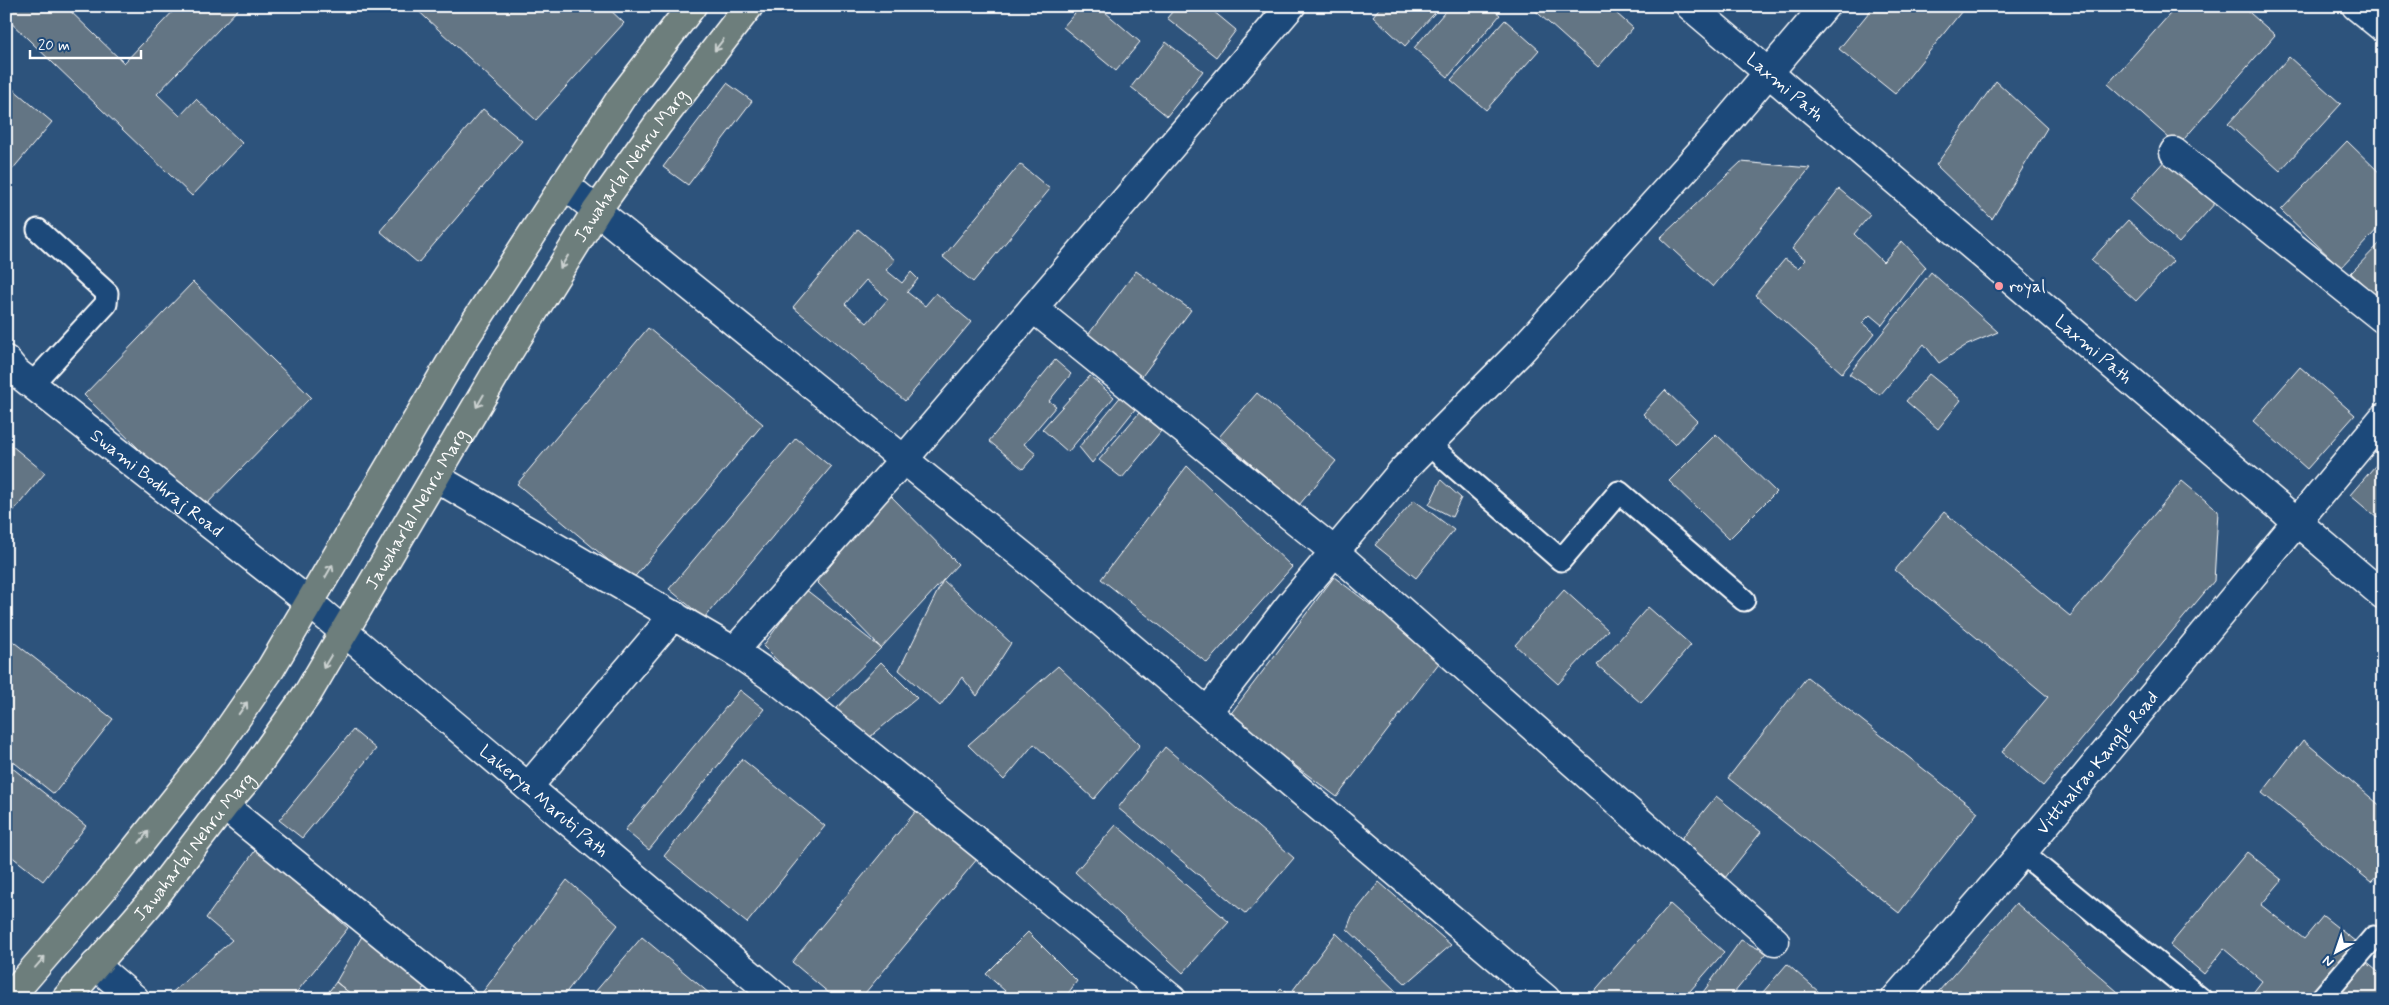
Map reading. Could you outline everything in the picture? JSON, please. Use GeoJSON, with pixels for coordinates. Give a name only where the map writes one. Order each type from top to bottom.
{"type":"FeatureCollection","features":[{"type":"Feature","properties":{"kind":"main road"},"geometry":{"type":"LineString","coordinates":[[8,999],[114,876],[213,752],[271,668],[468,333],[621,98],[692,6]]}},
{"type":"Feature","properties":{"kind":"main road","name":"Jawaharlal Nehru Marg"},"geometry":{"type":"LineString","coordinates":[[66,999],[148,904],[248,778],[308,693],[506,356],[597,210],[658,124],[749,6]]}},
{"type":"Feature","properties":{"kind":"street"},"geometry":{"type":"LineString","coordinates":[[734,651],[905,458],[1291,6]]}},
{"type":"Feature","properties":{"kind":"street","name":"Laxmi Path"},"geometry":{"type":"LineString","coordinates":[[1690,6],[2383,595]]}},
{"type":"Feature","properties":{"kind":"street"},"geometry":{"type":"LineString","coordinates":[[1208,711],[1289,606],[1403,470],[1518,354],[1708,144],[1825,6]]}},
{"type":"Feature","properties":{"kind":"street"},"geometry":{"type":"LineString","coordinates":[[2356,6],[2383,28]]}},
{"type":"Feature","properties":{"kind":"street"},"geometry":{"type":"LineString","coordinates":[[2174,152],[2383,319]]}},
{"type":"Feature","properties":{"kind":"street"},"geometry":{"type":"LineString","coordinates":[[564,184],[905,458],[1208,711],[1546,999]]}},
{"type":"Feature","properties":{"kind":"street"},"geometry":{"type":"LineString","coordinates":[[1033,308],[1335,552],[1775,941]]}},
{"type":"Feature","properties":{"kind":"street","name":"Swami Bodhraj Road"},"geometry":{"type":"LineString","coordinates":[[6,360],[16,372],[310,603]]}},
{"type":"Feature","properties":{"kind":"street","name":"Vitthalrao Kangle Road"},"geometry":{"type":"LineString","coordinates":[[1896,999],[2022,853],[2383,418]]}},
{"type":"Feature","properties":{"kind":"street"},"geometry":{"type":"LineString","coordinates":[[436,477],[674,615],[734,651],[782,684],[1172,999]]}},
{"type":"Feature","properties":{"kind":"street","name":"Lakerya Maruti Path"},"geometry":{"type":"LineString","coordinates":[[310,603],[779,999]]}},
{"type":"Feature","properties":{"kind":"street"},"geometry":{"type":"LineString","coordinates":[[528,787],[674,615]]}},
{"type":"Feature","properties":{"kind":"street"},"geometry":{"type":"LineString","coordinates":[[224,806],[462,999]]}},
{"type":"Feature","properties":{"kind":"street"},"geometry":{"type":"LineString","coordinates":[[95,965],[135,999]]}},
{"type":"Feature","properties":{"kind":"lane"},"geometry":{"type":"LineString","coordinates":[[32,384],[106,304],[106,293],[38,230]]}},
{"type":"Feature","properties":{"kind":"lane"},"geometry":{"type":"LineString","coordinates":[[1428,444],[1561,560],[1618,492],[1744,600]]}},
{"type":"Feature","properties":{"kind":"lane"},"geometry":{"type":"LineString","coordinates":[[2022,853],[2201,999]]}},
{"type":"Feature","properties":{"kind":"lane"},"geometry":{"type":"LineString","coordinates":[[2321,999],[2374,937]]}},
{"type":"Feature","properties":{"kind":"building"},"geometry":{"type":"Polygon","coordinates":[[[11,6],[65,6],[124,63],[178,6],[241,6],[157,94],[180,116],[196,99],[242,143],[192,196],[6,18],[6,12],[11,6]]]}},
{"type":"Feature","properties":{"kind":"building"},"geometry":{"type":"Polygon","coordinates":[[[413,6],[606,6],[624,23],[536,120],[413,6]]]}},
{"type":"Feature","properties":{"kind":"building"},"geometry":{"type":"Polygon","coordinates":[[[1081,6],[1098,6],[1140,42],[1116,71],[1063,27],[1081,6]]]}},
{"type":"Feature","properties":{"kind":"building"},"geometry":{"type":"Polygon","coordinates":[[[1177,6],[1207,6],[1236,30],[1216,57],[1167,18],[1177,6]]]}},
{"type":"Feature","properties":{"kind":"building"},"geometry":{"type":"Polygon","coordinates":[[[1381,6],[1441,6],[1405,46],[1373,16],[1381,6]]]}},
{"type":"Feature","properties":{"kind":"building"},"geometry":{"type":"Polygon","coordinates":[[[1450,6],[1489,6],[1500,15],[1448,77],[1414,48],[1450,6]]]}},
{"type":"Feature","properties":{"kind":"building"},"geometry":{"type":"Polygon","coordinates":[[[1530,6],[1608,6],[1633,28],[1598,67],[1530,6]]]}},
{"type":"Feature","properties":{"kind":"building"},"geometry":{"type":"Polygon","coordinates":[[[1874,6],[1966,6],[1895,94],[1839,49],[1874,6]]]}},
{"type":"Feature","properties":{"kind":"building"},"geometry":{"type":"Polygon","coordinates":[[[2177,6],[2242,6],[2275,35],[2178,146],[2108,84],[2177,6]]]}},
{"type":"Feature","properties":{"kind":"building"},"geometry":{"type":"Polygon","coordinates":[[[1505,20],[1539,50],[1486,110],[1451,80],[1505,20]]]}},
{"type":"Feature","properties":{"kind":"building"},"geometry":{"type":"Polygon","coordinates":[[[1166,42],[1203,71],[1167,116],[1131,87],[1166,42]]]}},
{"type":"Feature","properties":{"kind":"building"},"geometry":{"type":"Polygon","coordinates":[[[2289,57],[2341,104],[2280,171],[2228,124],[2289,57]]]}},
{"type":"Feature","properties":{"kind":"building"},"geometry":{"type":"Polygon","coordinates":[[[1996,81],[2047,128],[1992,219],[1936,165],[1996,81]]]}},
{"type":"Feature","properties":{"kind":"building"},"geometry":{"type":"Polygon","coordinates":[[[6,83],[52,122],[6,177],[6,83]]]}},
{"type":"Feature","properties":{"kind":"building"},"geometry":{"type":"Polygon","coordinates":[[[727,83],[752,101],[688,185],[663,167],[727,83]]]}},
{"type":"Feature","properties":{"kind":"building"},"geometry":{"type":"Polygon","coordinates":[[[483,109],[522,141],[418,263],[380,231],[483,109]]]}},
{"type":"Feature","properties":{"kind":"building"},"geometry":{"type":"Polygon","coordinates":[[[2347,141],[2383,176],[2383,223],[2341,268],[2281,210],[2347,141]]]}},
{"type":"Feature","properties":{"kind":"building"},"geometry":{"type":"Polygon","coordinates":[[[2167,158],[2217,201],[2179,243],[2130,199],[2167,158]]]}},
{"type":"Feature","properties":{"kind":"building"},"geometry":{"type":"Polygon","coordinates":[[[1741,162],[1810,168],[1713,287],[1660,238],[1741,162]]]}},
{"type":"Feature","properties":{"kind":"building"},"geometry":{"type":"Polygon","coordinates":[[[1020,164],[1050,189],[973,282],[943,257],[1020,164]]]}},
{"type":"Feature","properties":{"kind":"building"},"geometry":{"type":"Polygon","coordinates":[[[1839,189],[1870,215],[1854,234],[1883,262],[1902,241],[1926,267],[1882,325],[1870,315],[1862,323],[1875,333],[1842,373],[1755,295],[1785,259],[1798,268],[1806,260],[1792,249],[1839,189]]]}},
{"type":"Feature","properties":{"kind":"building"},"geometry":{"type":"Polygon","coordinates":[[[2128,220],[2173,261],[2136,301],[2091,260],[2128,220]]]}},
{"type":"Feature","properties":{"kind":"building"},"geometry":{"type":"Polygon","coordinates":[[[858,229],[895,260],[886,270],[902,283],[911,272],[918,279],[907,292],[925,306],[936,293],[971,322],[905,401],[793,307],[858,229]],[[866,280],[845,304],[867,323],[888,299],[866,280]]]}},
{"type":"Feature","properties":{"kind":"building"},"geometry":{"type":"Polygon","coordinates":[[[2383,240],[2383,303],[2351,273],[2383,240]]]}},
{"type":"Feature","properties":{"kind":"building"},"geometry":{"type":"Polygon","coordinates":[[[1136,271],[1191,310],[1140,379],[1085,339],[1136,271]]]}},
{"type":"Feature","properties":{"kind":"building"},"geometry":{"type":"Polygon","coordinates":[[[1931,272],[1998,332],[1965,346],[1939,363],[1924,344],[1880,395],[1849,374],[1931,272]]]}},
{"type":"Feature","properties":{"kind":"building"},"geometry":{"type":"Polygon","coordinates":[[[193,282],[311,397],[201,510],[84,395],[193,282]]]}},
{"type":"Feature","properties":{"kind":"building"},"geometry":{"type":"Polygon","coordinates":[[[648,328],[763,424],[632,580],[517,484],[648,328]]]}},
{"type":"Feature","properties":{"kind":"building"},"geometry":{"type":"Polygon","coordinates":[[[1055,360],[1071,374],[1049,401],[1056,406],[1024,444],[1036,454],[1023,469],[989,441],[1055,360]]]}},
{"type":"Feature","properties":{"kind":"building"},"geometry":{"type":"Polygon","coordinates":[[[2300,367],[2355,415],[2307,469],[2253,421],[2300,367]]]}},
{"type":"Feature","properties":{"kind":"building"},"geometry":{"type":"Polygon","coordinates":[[[1929,374],[1961,400],[1938,429],[1906,401],[1929,374]]]}},
{"type":"Feature","properties":{"kind":"building"},"geometry":{"type":"Polygon","coordinates":[[[1090,376],[1114,397],[1068,452],[1042,429],[1090,376]]]}},
{"type":"Feature","properties":{"kind":"building"},"geometry":{"type":"Polygon","coordinates":[[[1665,390],[1697,421],[1675,445],[1643,414],[1665,390]]]}},
{"type":"Feature","properties":{"kind":"building"},"geometry":{"type":"Polygon","coordinates":[[[1257,393],[1336,461],[1299,505],[1219,437],[1257,393]]]}},
{"type":"Feature","properties":{"kind":"building"},"geometry":{"type":"Polygon","coordinates":[[[1122,395],[1136,408],[1092,463],[1079,447],[1122,395]]]}},
{"type":"Feature","properties":{"kind":"building"},"geometry":{"type":"Polygon","coordinates":[[[1139,413],[1161,431],[1122,478],[1099,460],[1139,413]]]}},
{"type":"Feature","properties":{"kind":"building"},"geometry":{"type":"Polygon","coordinates":[[[1716,434],[1776,492],[1729,539],[1669,481],[1716,434]]]}},
{"type":"Feature","properties":{"kind":"building"},"geometry":{"type":"Polygon","coordinates":[[[796,438],[831,467],[704,618],[669,589],[796,438]]]}},
{"type":"Feature","properties":{"kind":"building"},"geometry":{"type":"Polygon","coordinates":[[[6,441],[45,473],[6,520],[6,441]]]}},
{"type":"Feature","properties":{"kind":"building"},"geometry":{"type":"Polygon","coordinates":[[[2381,459],[2383,512],[2377,518],[2350,495],[2381,459]]]}},
{"type":"Feature","properties":{"kind":"building"},"geometry":{"type":"Polygon","coordinates":[[[1187,466],[1292,567],[1207,663],[1101,579],[1187,466]]]}},
{"type":"Feature","properties":{"kind":"building"},"geometry":{"type":"Polygon","coordinates":[[[1441,480],[1461,498],[1452,517],[1429,505],[1441,480]]]}},
{"type":"Feature","properties":{"kind":"building"},"geometry":{"type":"Polygon","coordinates":[[[2182,481],[2218,511],[2214,581],[2043,786],[2002,752],[2048,697],[1895,570],[1944,512],[2070,616],[2182,481]]]}},
{"type":"Feature","properties":{"kind":"building"},"geometry":{"type":"Polygon","coordinates":[[[889,494],[958,564],[881,648],[817,582],[889,494]]]}},
{"type":"Feature","properties":{"kind":"building"},"geometry":{"type":"Polygon","coordinates":[[[1414,500],[1454,530],[1416,578],[1375,545],[1414,500]]]}},
{"type":"Feature","properties":{"kind":"building"},"geometry":{"type":"Polygon","coordinates":[[[1334,577],[1442,659],[1337,797],[1229,716],[1334,577]]]}},
{"type":"Feature","properties":{"kind":"building"},"geometry":{"type":"Polygon","coordinates":[[[943,580],[1011,643],[977,696],[962,677],[940,706],[899,670],[943,580]]]}},
{"type":"Feature","properties":{"kind":"building"},"geometry":{"type":"Polygon","coordinates":[[[805,589],[881,648],[822,706],[763,646],[805,589]]]}},
{"type":"Feature","properties":{"kind":"building"},"geometry":{"type":"Polygon","coordinates":[[[1564,590],[1608,630],[1558,684],[1515,645],[1564,590]]]}},
{"type":"Feature","properties":{"kind":"building"},"geometry":{"type":"Polygon","coordinates":[[[1648,607],[1691,645],[1641,703],[1597,665],[1648,607]]]}},
{"type":"Feature","properties":{"kind":"building"},"geometry":{"type":"Polygon","coordinates":[[[6,636],[113,719],[54,794],[6,756],[6,636]]]}},
{"type":"Feature","properties":{"kind":"building"},"geometry":{"type":"Polygon","coordinates":[[[881,662],[917,698],[870,737],[835,710],[881,662]]]}},
{"type":"Feature","properties":{"kind":"building"},"geometry":{"type":"Polygon","coordinates":[[[1058,666],[1140,745],[1094,799],[1034,744],[1004,780],[968,745],[1058,666]]]}},
{"type":"Feature","properties":{"kind":"building"},"geometry":{"type":"Polygon","coordinates":[[[1807,677],[1978,812],[1899,913],[1728,778],[1807,677]]]}},
{"type":"Feature","properties":{"kind":"building"},"geometry":{"type":"Polygon","coordinates":[[[740,690],[764,709],[649,850],[625,830],[740,690]]]}},
{"type":"Feature","properties":{"kind":"building"},"geometry":{"type":"Polygon","coordinates":[[[353,730],[376,749],[302,838],[279,820],[353,730]]]}},
{"type":"Feature","properties":{"kind":"building"},"geometry":{"type":"Polygon","coordinates":[[[2303,740],[2383,808],[2383,871],[2371,882],[2262,793],[2303,740]]]}},
{"type":"Feature","properties":{"kind":"building"},"geometry":{"type":"Polygon","coordinates":[[[1165,747],[1294,858],[1246,914],[1118,808],[1165,747]]]}},
{"type":"Feature","properties":{"kind":"building"},"geometry":{"type":"Polygon","coordinates":[[[742,759],[825,826],[747,923],[664,856],[742,759]]]}},
{"type":"Feature","properties":{"kind":"building"},"geometry":{"type":"Polygon","coordinates":[[[6,763],[86,826],[43,881],[6,852],[6,763]]]}},
{"type":"Feature","properties":{"kind":"building"},"geometry":{"type":"Polygon","coordinates":[[[1716,796],[1761,832],[1721,883],[1675,847],[1716,796]]]}},
{"type":"Feature","properties":{"kind":"building"},"geometry":{"type":"Polygon","coordinates":[[[916,811],[978,858],[860,999],[836,999],[792,962],[916,811]]]}},
{"type":"Feature","properties":{"kind":"building"},"geometry":{"type":"Polygon","coordinates":[[[1116,825],[1229,922],[1183,973],[1075,872],[1116,825]]]}},
{"type":"Feature","properties":{"kind":"building"},"geometry":{"type":"Polygon","coordinates":[[[257,848],[348,928],[291,999],[171,999],[168,996],[232,940],[206,918],[257,848]]]}},
{"type":"Feature","properties":{"kind":"building"},"geometry":{"type":"Polygon","coordinates":[[[2247,852],[2282,880],[2261,905],[2304,939],[2323,916],[2356,942],[2308,999],[2248,999],[2262,981],[2224,949],[2204,974],[2170,945],[2247,852]]]}},
{"type":"Feature","properties":{"kind":"building"},"geometry":{"type":"Polygon","coordinates":[[[567,880],[618,925],[561,999],[488,999],[482,993],[567,880]]]}},
{"type":"Feature","properties":{"kind":"building"},"geometry":{"type":"Polygon","coordinates":[[[1379,882],[1451,945],[1406,984],[1347,929],[1352,916],[1379,882]]]}},
{"type":"Feature","properties":{"kind":"building"},"geometry":{"type":"Polygon","coordinates":[[[2016,903],[2126,999],[1932,999],[2016,903]]]}},
{"type":"Feature","properties":{"kind":"building"},"geometry":{"type":"Polygon","coordinates":[[[1670,904],[1724,952],[1683,999],[1596,999],[1591,995],[1670,904]]]}},
{"type":"Feature","properties":{"kind":"building"},"geometry":{"type":"Polygon","coordinates":[[[365,931],[426,985],[417,999],[357,999],[336,982],[365,931]]]}},
{"type":"Feature","properties":{"kind":"building"},"geometry":{"type":"Polygon","coordinates":[[[1028,932],[1077,981],[1064,999],[1014,999],[986,974],[1028,932]]]}},
{"type":"Feature","properties":{"kind":"building"},"geometry":{"type":"Polygon","coordinates":[[[1336,933],[1399,994],[1398,999],[1302,999],[1293,990],[1336,933]]]}},
{"type":"Feature","properties":{"kind":"building"},"geometry":{"type":"Polygon","coordinates":[[[642,937],[716,999],[589,999],[642,937]]]}},
{"type":"Feature","properties":{"kind":"building"},"geometry":{"type":"Polygon","coordinates":[[[1741,940],[1767,953],[1729,999],[1698,999],[1741,940]]]}},
{"type":"Feature","properties":{"kind":"building"},"geometry":{"type":"Polygon","coordinates":[[[2365,961],[2383,976],[2383,999],[2332,999],[2365,961]]]}},
{"type":"Feature","properties":{"kind":"building"},"geometry":{"type":"Polygon","coordinates":[[[1787,964],[1827,999],[1757,999],[1787,964]]]}},
{"type":"Feature","properties":{"kind":"building"},"geometry":{"type":"Polygon","coordinates":[[[336,982],[357,999],[323,999],[336,982]]]}},
{"type":"Feature","properties":{"kind":"building"},"geometry":{"type":"Polygon","coordinates":[[[1281,988],[1292,999],[1271,999],[1281,988]]]}},
{"type":"Feature","properties":{"kind":"place","name":"royal"},"geometry":{"type":"Point","coordinates":[1999,286]}}]}
